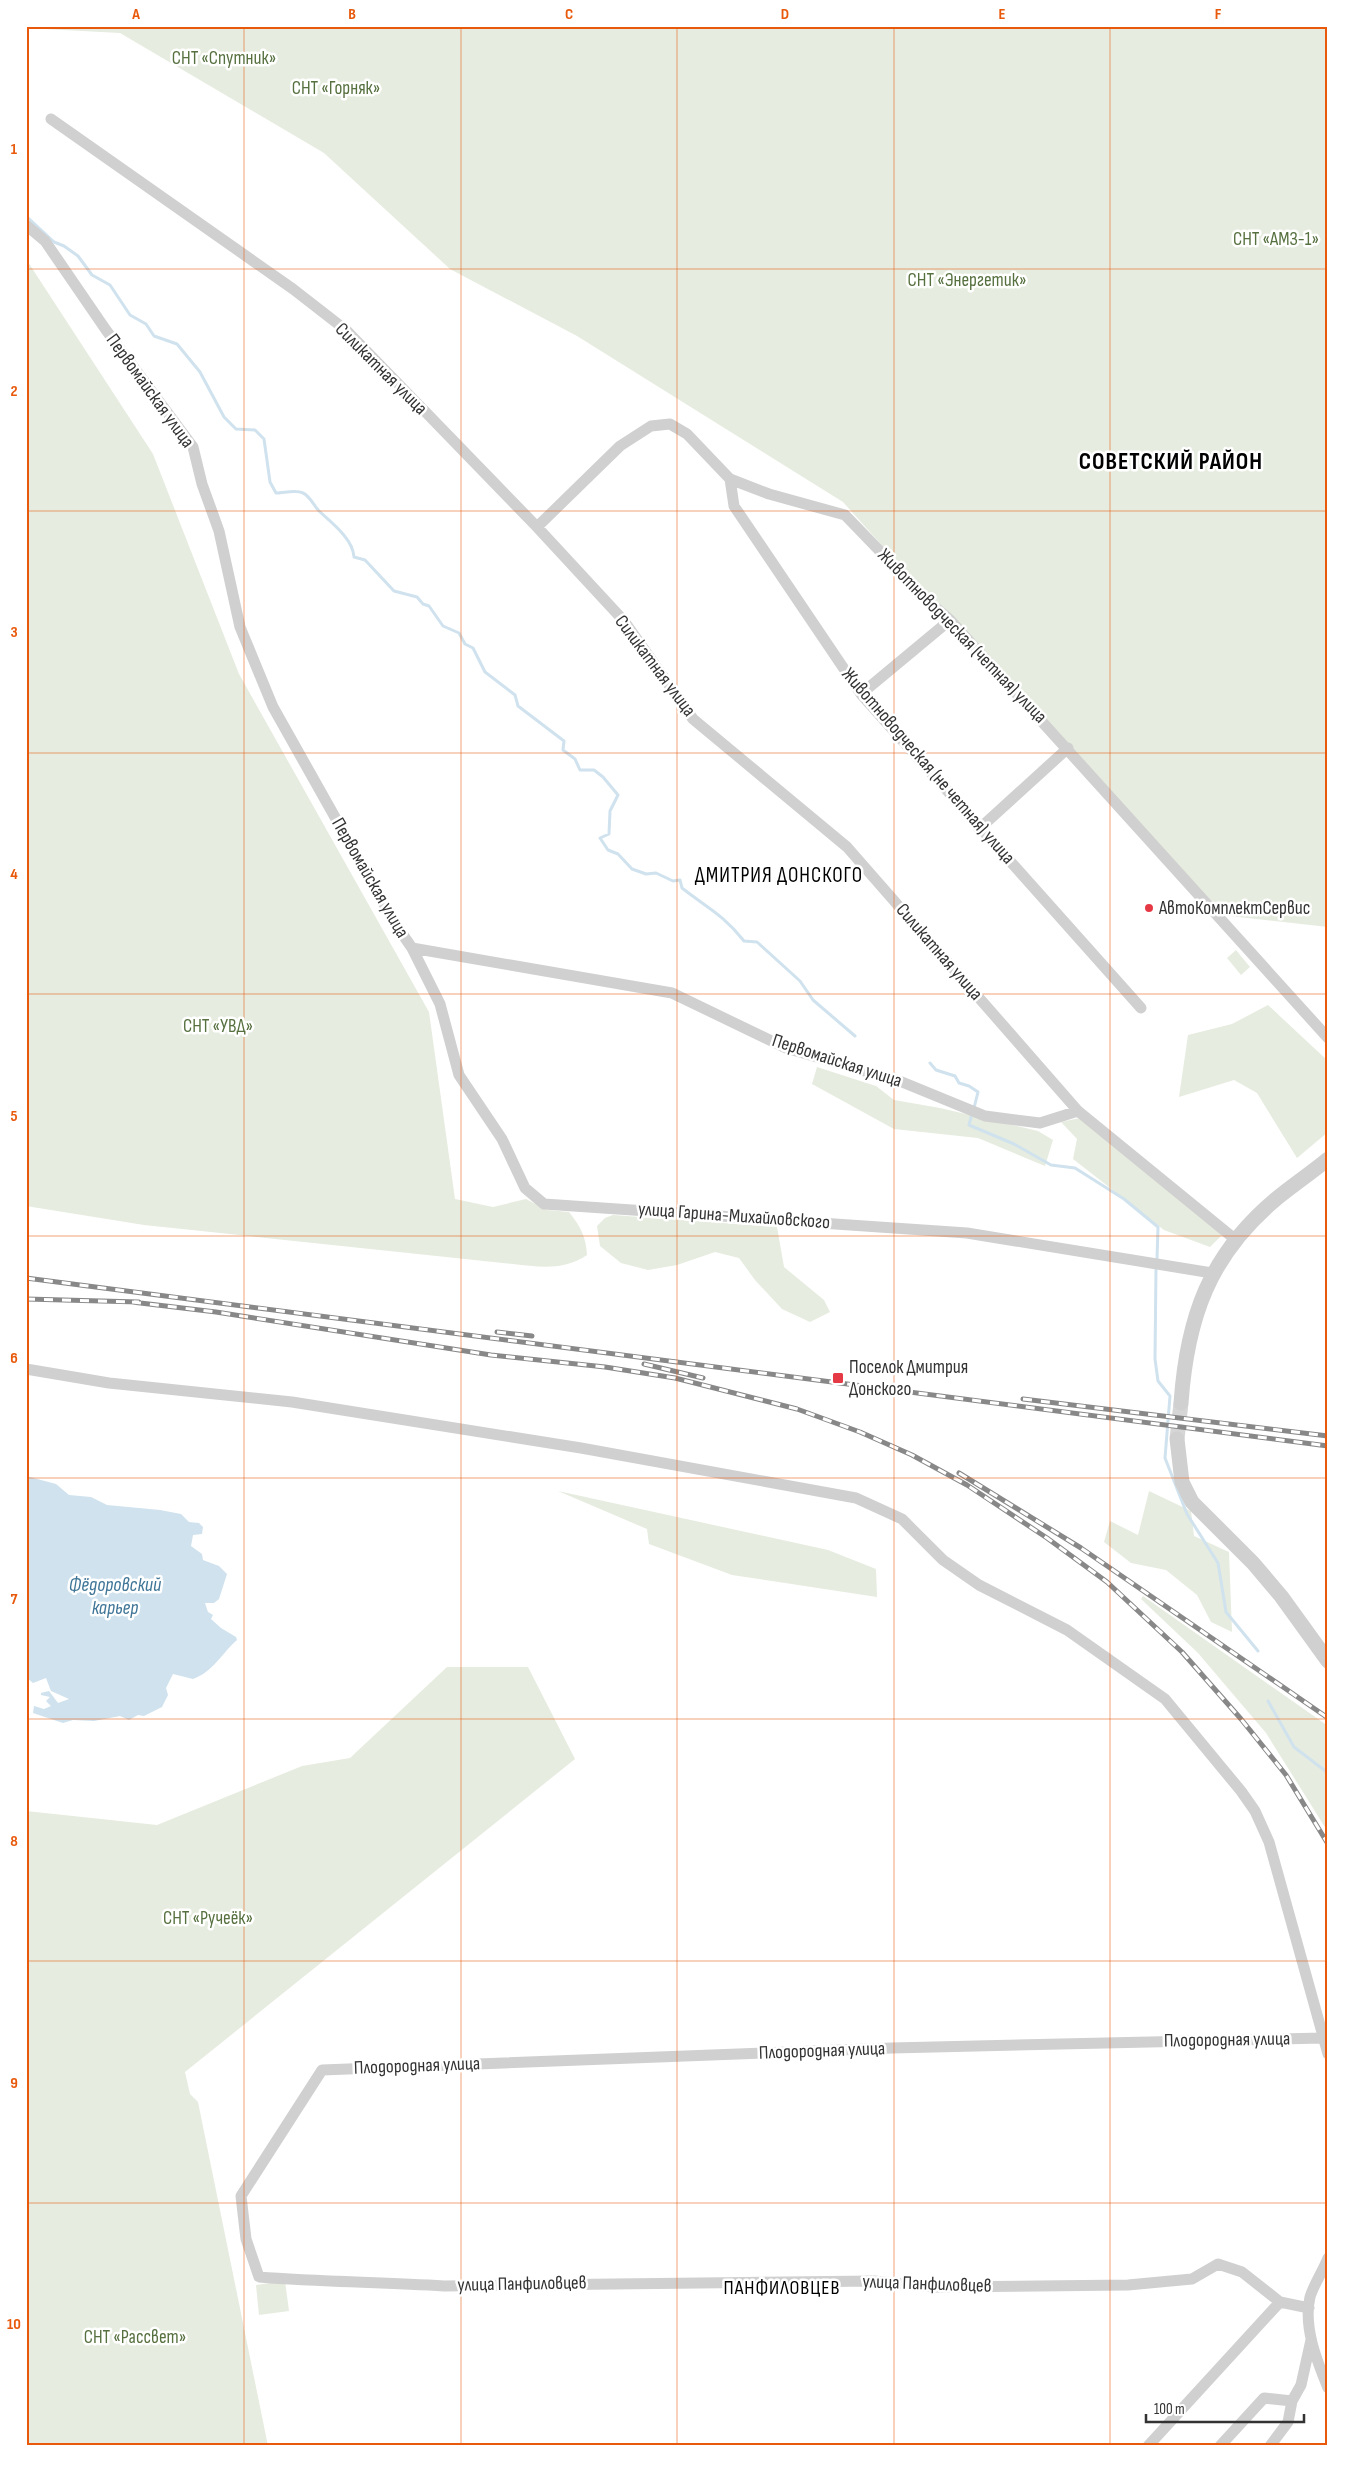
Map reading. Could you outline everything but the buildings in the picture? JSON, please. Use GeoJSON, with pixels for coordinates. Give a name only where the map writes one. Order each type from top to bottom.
{"type":"FeatureCollection","features":[{"type":"Feature","properties":{"kind":"street","name":"Силикатная улица"},"geometry":{"type":"LineString","coordinates":[[51,119],[293,289],[347,332],[537,527],[624,621],[693,719],[847,847],[1078,1111],[1236,1240]]}},
{"type":"Feature","properties":{"kind":"street","name":"Первомайская улица"},"geometry":{"type":"LineString","coordinates":[[26,225],[45,241],[106,330],[163,404],[193,447],[202,484],[219,531],[240,627],[273,707],[394,922],[412,948],[672,993],[786,1048],[902,1082],[985,1116],[1040,1123],[1078,1111]]}},
{"type":"Feature","properties":{"kind":"street","name":"Животноводческая (четная) улица"},"geometry":{"type":"LineString","coordinates":[[537,527],[620,446],[651,426],[670,424],[687,434],[730,479],[769,494],[845,515],[929,602],[950,620],[1068,748],[1281,989],[1328,1038]]}},
{"type":"Feature","properties":{"kind":"street","name":"Животноводческая (не четная) улица"},"geometry":{"type":"LineString","coordinates":[[730,479],[734,506],[861,694],[1141,1008]]}},
{"type":"Feature","properties":{"kind":"street"},"geometry":{"type":"LineString","coordinates":[[861,694],[950,620]]}},
{"type":"Feature","properties":{"kind":"street"},"geometry":{"type":"LineString","coordinates":[[980,829],[1068,748]]}},
{"type":"Feature","properties":{"kind":"street","name":"улица Гарина-Михайловского"},"geometry":{"type":"LineString","coordinates":[[412,948],[440,1004],[459,1075],[502,1139],[525,1188],[544,1204],[967,1233],[1212,1273]]}},
{"type":"Feature","properties":{"kind":"street"},"geometry":{"type":"LineString","coordinates":[[1181,1403],[1190,1339],[1199,1305],[1212,1273],[1236,1240],[1275,1200],[1328,1159]]}},
{"type":"Feature","properties":{"kind":"street"},"geometry":{"type":"LineString","coordinates":[[26,1369],[109,1383],[292,1402],[581,1448],[856,1498],[886,1510],[902,1520],[943,1560],[979,1585],[1068,1630],[1166,1699],[1241,1791],[1255,1812],[1266,1834],[1328,2054]]}},
{"type":"Feature","properties":{"kind":"street"},"geometry":{"type":"LineString","coordinates":[[1177,1439],[1182,1482],[1192,1502],[1252,1563],[1281,1596],[1328,1661]]}},
{"type":"Feature","properties":{"kind":"street","name":"Плодородная улица"},"geometry":{"type":"LineString","coordinates":[[259,2277],[246,2239],[241,2196],[322,2070],[892,2048],[1322,2038]]}},
{"type":"Feature","properties":{"kind":"street"},"geometry":{"type":"LineString","coordinates":[[1328,2258],[1311,2296],[1309,2308],[1311,2340],[1328,2388]]}},
{"type":"Feature","properties":{"kind":"street","name":"улица Панфиловцев"},"geometry":{"type":"LineString","coordinates":[[259,2277],[318,2282],[380,2282],[444,2286],[874,2280],[935,2287],[1128,2285],[1192,2279],[1218,2264],[1242,2272],[1280,2302],[1309,2308]]}},
{"type":"Feature","properties":{"kind":"street"},"geometry":{"type":"LineString","coordinates":[[1148,2446],[1280,2302]]}},
{"type":"Feature","properties":{"kind":"street"},"geometry":{"type":"LineString","coordinates":[[1270,2446],[1288,2422],[1292,2401],[1301,2385],[1311,2340]]}},
{"type":"Feature","properties":{"kind":"street"},"geometry":{"type":"LineString","coordinates":[[1220,2446],[1264,2398],[1292,2401]]}},
{"type":"Feature","properties":{"kind":"green space","name":"СНТ «Энергетик»"},"geometry":{"type":"Polygon","coordinates":[[[26,26],[1328,26],[1328,927],[1212,914],[843,502],[577,336],[450,269],[324,153],[120,33],[26,28],[26,26]]]}},
{"type":"Feature","properties":{"kind":"green space","name":"СНТ «УВД»"},"geometry":{"type":"Polygon","coordinates":[[[26,259],[153,454],[239,674],[429,1012],[455,1199],[493,1207],[526,1199],[547,1210],[569,1212],[580,1227],[587,1255],[569,1264],[560,1266],[532,1266],[144,1225],[26,1206],[26,259]]]}},
{"type":"Feature","properties":{"kind":"green space"},"geometry":{"type":"Polygon","coordinates":[[[1236,950],[1250,967],[1241,975],[1227,958],[1236,950]]]}},
{"type":"Feature","properties":{"kind":"green space"},"geometry":{"type":"Polygon","coordinates":[[[1268,1005],[1328,1061],[1328,1132],[1297,1158],[1257,1093],[1234,1080],[1179,1097],[1188,1035],[1232,1024],[1268,1005]]]}},
{"type":"Feature","properties":{"kind":"green space"},"geometry":{"type":"Polygon","coordinates":[[[817,1067],[876,1086],[894,1100],[940,1108],[1038,1131],[1053,1140],[1045,1166],[978,1138],[894,1129],[812,1084],[817,1067]]]}},
{"type":"Feature","properties":{"kind":"green space"},"geometry":{"type":"Polygon","coordinates":[[[1080,1118],[1223,1234],[1210,1247],[1164,1230],[1073,1159],[1077,1139],[1061,1122],[1080,1118]]]}},
{"type":"Feature","properties":{"kind":"green space"},"geometry":{"type":"Polygon","coordinates":[[[613,1215],[777,1227],[784,1267],[824,1300],[830,1312],[810,1322],[782,1309],[755,1280],[739,1258],[715,1252],[677,1265],[648,1270],[621,1263],[600,1246],[597,1226],[605,1218],[613,1215]]]}},
{"type":"Feature","properties":{"kind":"green space"},"geometry":{"type":"Polygon","coordinates":[[[558,1491],[828,1550],[876,1569],[877,1597],[732,1575],[649,1544],[647,1529],[558,1491]]]}},
{"type":"Feature","properties":{"kind":"green space"},"geometry":{"type":"Polygon","coordinates":[[[1149,1491],[1191,1511],[1194,1536],[1229,1552],[1232,1632],[1211,1622],[1197,1595],[1166,1570],[1131,1563],[1104,1542],[1110,1521],[1138,1535],[1149,1491]]]}},
{"type":"Feature","properties":{"kind":"green space"},"geometry":{"type":"Polygon","coordinates":[[[1143,1596],[1328,1726],[1328,1832],[1266,1733],[1198,1653],[1141,1599],[1143,1596]]]}},
{"type":"Feature","properties":{"kind":"green space"},"geometry":{"type":"Polygon","coordinates":[[[447,1667],[528,1667],[575,1759],[185,2072],[190,2094],[198,2102],[268,2446],[26,2446],[26,1811],[157,1825],[302,1766],[350,1758],[447,1667]]]}},
{"type":"Feature","properties":{"kind":"green space"},"geometry":{"type":"Polygon","coordinates":[[[285,2281],[289,2311],[259,2315],[256,2285],[285,2281]]]}},
{"type":"Feature","properties":{"kind":"water","name":"Фёдоровский карьер"},"geometry":{"type":"Polygon","coordinates":[[[26,1476],[56,1484],[69,1495],[91,1497],[107,1505],[181,1514],[189,1522],[199,1523],[203,1527],[202,1534],[193,1535],[191,1546],[202,1554],[203,1560],[219,1566],[227,1574],[219,1599],[214,1603],[205,1603],[208,1612],[213,1615],[211,1619],[236,1637],[237,1640],[212,1667],[200,1676],[193,1679],[173,1674],[166,1688],[168,1695],[162,1707],[144,1716],[138,1715],[129,1720],[120,1716],[94,1721],[73,1720],[63,1723],[33,1713],[34,1706],[44,1709],[51,1706],[46,1701],[50,1697],[41,1695],[41,1693],[49,1691],[58,1703],[69,1699],[51,1691],[46,1678],[33,1683],[26,1677],[26,1476]]]}},
{"type":"Feature","properties":{"kind":"waterway"},"geometry":{"type":"LineString","coordinates":[[26,216],[54,242],[64,246],[78,256],[92,275],[110,285],[130,315],[146,324],[154,336],[177,344],[200,372],[224,417],[236,429],[255,430],[264,439],[270,482],[276,493],[297,491],[308,496],[319,511],[346,538],[353,550],[354,557],[365,560],[394,591],[417,597],[423,604],[429,606],[443,626],[459,633],[465,644],[473,648],[485,672],[515,695],[518,706],[564,741],[563,750],[575,759],[580,770],[594,770],[603,777],[618,795],[610,811],[609,834],[600,838],[608,850],[618,854],[632,869],[646,874],[656,873],[673,881],[680,880],[682,888],[722,918],[744,941],[757,942],[800,981],[813,1000],[855,1036]]}},
{"type":"Feature","properties":{"kind":"waterway"},"geometry":{"type":"LineString","coordinates":[[930,1063],[936,1070],[955,1076],[959,1083],[969,1086],[978,1092],[974,1108]]}},
{"type":"Feature","properties":{"kind":"waterway"},"geometry":{"type":"LineString","coordinates":[[972,1114],[969,1125],[1014,1144],[1051,1165],[1075,1168],[1124,1199],[1158,1227],[1157,1260]]}},
{"type":"Feature","properties":{"kind":"waterway"},"geometry":{"type":"LineString","coordinates":[[1156,1267],[1155,1359],[1158,1381],[1170,1396],[1165,1458],[1187,1514],[1218,1563],[1226,1612],[1258,1651]]}},
{"type":"Feature","properties":{"kind":"waterway"},"geometry":{"type":"LineString","coordinates":[[1268,1701],[1294,1747],[1328,1773]]}},
{"type":"Feature","properties":{"kind":"tunnel"},"geometry":{"type":"LineString","coordinates":[[1177,1439],[1181,1403]]}},
{"type":"Feature","properties":{"kind":"railway"},"geometry":{"type":"LineString","coordinates":[[26,1278],[1328,1446]]}},
{"type":"Feature","properties":{"kind":"railway"},"geometry":{"type":"LineString","coordinates":[[26,1299],[139,1302]]}},
{"type":"Feature","properties":{"kind":"railway"},"geometry":{"type":"LineString","coordinates":[[132,1302],[216,1312],[491,1355],[605,1367],[675,1378],[797,1409],[860,1432],[912,1455],[967,1485],[1047,1538],[1107,1582],[1182,1652],[1241,1719],[1286,1775],[1328,1844]]}},
{"type":"Feature","properties":{"kind":"railway"},"geometry":{"type":"LineString","coordinates":[[497,1332],[532,1336]]}},
{"type":"Feature","properties":{"kind":"railway"},"geometry":{"type":"LineString","coordinates":[[644,1364],[703,1378]]}},
{"type":"Feature","properties":{"kind":"railway"},"geometry":{"type":"LineString","coordinates":[[1023,1399],[1328,1436]]}},
{"type":"Feature","properties":{"kind":"railway"},"geometry":{"type":"LineString","coordinates":[[959,1473],[1081,1548],[1328,1718]]}},
{"type":"Feature","properties":{"kind":"place","name":"АвтоКомплектСервис"},"geometry":{"type":"Point","coordinates":[1149,908]}},
{"type":"Feature","properties":{"kind":"place","name":"Поселок Дмитрия Донского"},"geometry":{"type":"Point","coordinates":[838,1378]}},
{"type":"Feature","properties":{"kind":"district","name":"СОВЕТСКИЙ РАЙОН"},"geometry":{"type":"Point","coordinates":[1171,461]}},
{"type":"Feature","properties":{"kind":"district","name":"ДМИТРИЯ ДОНСКОГО"},"geometry":{"type":"Point","coordinates":[779,875]}},
{"type":"Feature","properties":{"kind":"district","name":"ПАНФИЛОВЦЕВ"},"geometry":{"type":"Point","coordinates":[782,2288]}},
{"type":"Feature","properties":{"kind":"park label","name":"СНТ «Спутник»"},"geometry":{"type":"Point","coordinates":[224,58]}},
{"type":"Feature","properties":{"kind":"park label","name":"СНТ «Горняк»"},"geometry":{"type":"Point","coordinates":[336,88]}},
{"type":"Feature","properties":{"kind":"park label","name":"СНТ «АМЗ-1»"},"geometry":{"type":"Point","coordinates":[1276,239]}},
{"type":"Feature","properties":{"kind":"park label","name":"СНТ «Ручеёк»"},"geometry":{"type":"Point","coordinates":[208,1918]}},
{"type":"Feature","properties":{"kind":"park label","name":"СНТ «Рассвет»"},"geometry":{"type":"Point","coordinates":[135,2337]}}]}
